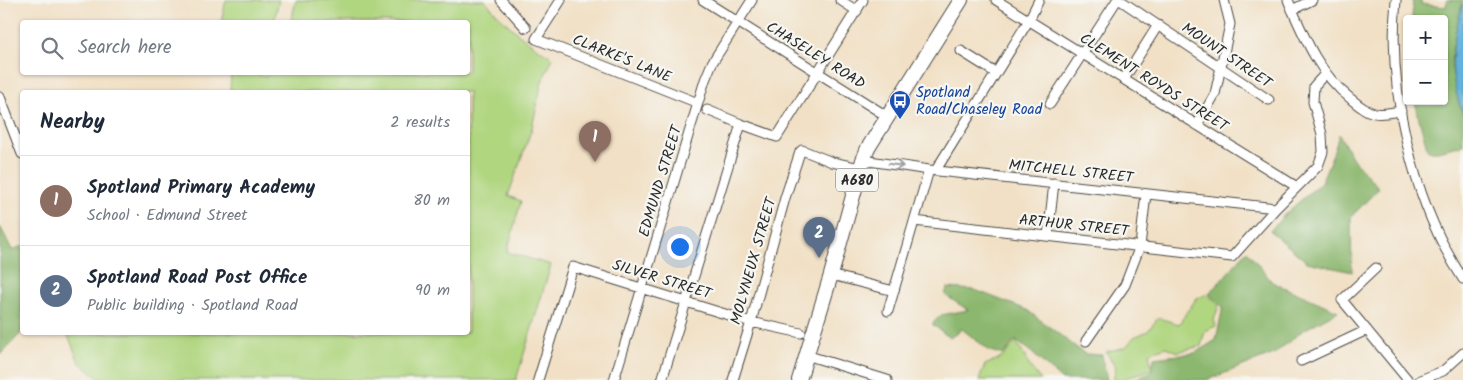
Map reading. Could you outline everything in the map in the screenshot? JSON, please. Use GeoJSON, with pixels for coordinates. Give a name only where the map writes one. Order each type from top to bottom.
{"type":"FeatureCollection","features":[{"type":"Feature","properties":{"kind":"main road","name":"A680"},"geometry":{"type":"LineString","coordinates":[[799,380],[832,275],[861,164],[868,148],[961,0]]}},
{"type":"Feature","properties":{"kind":"street"},"geometry":{"type":"LineString","coordinates":[[501,0],[526,28]]}},
{"type":"Feature","properties":{"kind":"street","name":"CLARKE'S LANE"},"geometry":{"type":"LineString","coordinates":[[561,0],[536,39],[698,103]]}},
{"type":"Feature","properties":{"kind":"street","name":"CHASELEY ROAD"},"geometry":{"type":"LineString","coordinates":[[703,0],[888,117]]}},
{"type":"Feature","properties":{"kind":"street","name":"EDMUND STREET"},"geometry":{"type":"LineString","coordinates":[[614,380],[704,80],[712,63],[752,0]]}},
{"type":"Feature","properties":{"kind":"street"},"geometry":{"type":"LineString","coordinates":[[840,0],[857,11]]}},
{"type":"Feature","properties":{"kind":"street"},"geometry":{"type":"LineString","coordinates":[[707,110],[777,137],[863,0]]}},
{"type":"Feature","properties":{"kind":"street","name":"CLEMENT ROYDS STREET"},"geometry":{"type":"LineString","coordinates":[[996,0],[1297,187]]}},
{"type":"Feature","properties":{"kind":"street"},"geometry":{"type":"LineString","coordinates":[[888,310],[914,222],[932,170],[996,73],[1029,20],[1039,0]]}},
{"type":"Feature","properties":{"kind":"street"},"geometry":{"type":"LineString","coordinates":[[1050,104],[1118,0]]}},
{"type":"Feature","properties":{"kind":"street","name":"MOUNT STREET"},"geometry":{"type":"LineString","coordinates":[[1118,0],[1269,100]]}},
{"type":"Feature","properties":{"kind":"street"},"geometry":{"type":"LineString","coordinates":[[1197,125],[1215,94],[1221,67],[1230,24],[1224,0]]}},
{"type":"Feature","properties":{"kind":"street"},"geometry":{"type":"LineString","coordinates":[[1288,0],[1305,41],[1325,74],[1342,92],[1363,108],[1381,114],[1401,111]]}},
{"type":"Feature","properties":{"kind":"street"},"geometry":{"type":"LineString","coordinates":[[1292,10],[1312,0]]}},
{"type":"Feature","properties":{"kind":"street"},"geometry":{"type":"LineString","coordinates":[[1396,0],[1396,72],[1401,111],[1413,166],[1424,201],[1463,280]]}},
{"type":"Feature","properties":{"kind":"street"},"geometry":{"type":"LineString","coordinates":[[1124,79],[1158,25]]}},
{"type":"Feature","properties":{"kind":"street"},"geometry":{"type":"LineString","coordinates":[[961,51],[996,73]]}},
{"type":"Feature","properties":{"kind":"street"},"geometry":{"type":"LineString","coordinates":[[1276,208],[1318,166],[1323,152],[1322,134],[1313,102],[1314,86],[1325,74]]}},
{"type":"Feature","properties":{"kind":"street"},"geometry":{"type":"LineString","coordinates":[[0,98],[20,149]]}},
{"type":"Feature","properties":{"kind":"street"},"geometry":{"type":"LineString","coordinates":[[662,380],[741,124]]}},
{"type":"Feature","properties":{"kind":"street","name":"MOLYNEUX STREET"},"geometry":{"type":"LineString","coordinates":[[733,380],[798,156],[802,150],[832,162],[861,164]]}},
{"type":"Feature","properties":{"kind":"street","name":"MITCHELL STREET"},"geometry":{"type":"LineString","coordinates":[[861,164],[932,170],[1276,208]]}},
{"type":"Feature","properties":{"kind":"street"},"geometry":{"type":"LineString","coordinates":[[1048,236],[1054,183]]}},
{"type":"Feature","properties":{"kind":"street"},"geometry":{"type":"LineString","coordinates":[[1086,341],[1125,285],[1140,246],[1146,194]]}},
{"type":"Feature","properties":{"kind":"street","name":"ARTHUR STREET"},"geometry":{"type":"LineString","coordinates":[[914,222],[1232,257],[1276,208]]}},
{"type":"Feature","properties":{"kind":"street","name":"SILVER STREET"},"geometry":{"type":"LineString","coordinates":[[538,380],[573,267],[751,322],[801,333]]}},
{"type":"Feature","properties":{"kind":"street"},"geometry":{"type":"LineString","coordinates":[[1376,268],[1342,300],[1408,380]]}},
{"type":"Feature","properties":{"kind":"street"},"geometry":{"type":"LineString","coordinates":[[832,275],[894,291]]}},
{"type":"Feature","properties":{"kind":"street"},"geometry":{"type":"LineString","coordinates":[[1301,361],[1367,330]]}},
{"type":"Feature","properties":{"kind":"street"},"geometry":{"type":"LineString","coordinates":[[806,355],[887,380]]}},
{"type":"Feature","properties":{"kind":"street"},"geometry":{"type":"LineString","coordinates":[[1420,380],[1443,371],[1462,356]]}},
{"type":"Feature","properties":{"kind":"green space"},"geometry":{"type":"Polygon","coordinates":[[[226,0],[279,0],[274,20],[221,20],[226,0]]]}},
{"type":"Feature","properties":{"kind":"green space"},"geometry":{"type":"Polygon","coordinates":[[[296,0],[485,0],[516,32],[553,58],[542,81],[532,128],[508,196],[521,201],[507,252],[551,265],[516,380],[101,380],[79,362],[68,335],[470,335],[470,90],[230,90],[231,75],[259,75],[266,77],[266,75],[470,75],[470,20],[291,20],[296,0]]]}},
{"type":"Feature","properties":{"kind":"green space"},"geometry":{"type":"Polygon","coordinates":[[[1413,0],[1421,0],[1421,4],[1446,7],[1447,0],[1463,0],[1452,50],[1451,64],[1459,104],[1463,114],[1463,145],[1438,151],[1428,151],[1416,105],[1448,105],[1448,15],[1412,15],[1413,0]]]}},
{"type":"Feature","properties":{"kind":"green space"},"geometry":{"type":"Polygon","coordinates":[[[1339,134],[1353,159],[1379,188],[1351,217],[1352,272],[1307,262],[1270,231],[1286,213],[1321,183],[1339,134]]]}},
{"type":"Feature","properties":{"kind":"green space"},"geometry":{"type":"Polygon","coordinates":[[[0,226],[12,250],[20,247],[20,334],[0,355],[0,226]]]}},
{"type":"Feature","properties":{"kind":"green space"},"geometry":{"type":"Polygon","coordinates":[[[1247,251],[1272,282],[1338,311],[1302,331],[1274,354],[1207,380],[1132,380],[1151,373],[1154,358],[1195,353],[1216,340],[1223,307],[1209,294],[1247,251]]]}},
{"type":"Feature","properties":{"kind":"green space"},"geometry":{"type":"Polygon","coordinates":[[[947,288],[975,290],[1027,310],[1085,354],[1102,355],[1107,380],[1062,380],[1015,340],[1003,355],[990,351],[962,329],[950,338],[932,324],[941,315],[968,310],[945,295],[947,288]]]}},
{"type":"Feature","properties":{"kind":"green space"},"geometry":{"type":"Polygon","coordinates":[[[1207,294],[1219,305],[1214,320],[1216,326],[1205,331],[1201,346],[1177,352],[1166,347],[1149,353],[1152,369],[1120,380],[1113,380],[1116,367],[1106,352],[1126,347],[1134,337],[1148,331],[1158,318],[1179,324],[1196,299],[1207,294]]]}},
{"type":"Feature","properties":{"kind":"green space"},"geometry":{"type":"Polygon","coordinates":[[[1016,341],[1031,368],[1041,380],[979,380],[985,365],[1003,357],[1016,341]]]}},
{"type":"Feature","properties":{"kind":"water"},"geometry":{"type":"Polygon","coordinates":[[[1463,3],[1463,114],[1455,85],[1452,58],[1463,3]]]}},
{"type":"Feature","properties":{"kind":"place","name":"Spotland Road/Chaseley Road"},"geometry":{"type":"Point","coordinates":[900,120]}},
{"type":"Feature","properties":{"kind":"place","name":"Spotland Primary Academy"},"geometry":{"type":"Point","coordinates":[595,162]}},
{"type":"Feature","properties":{"kind":"place","name":"Spotland Road Post Office"},"geometry":{"type":"Point","coordinates":[819,258]}}]}
